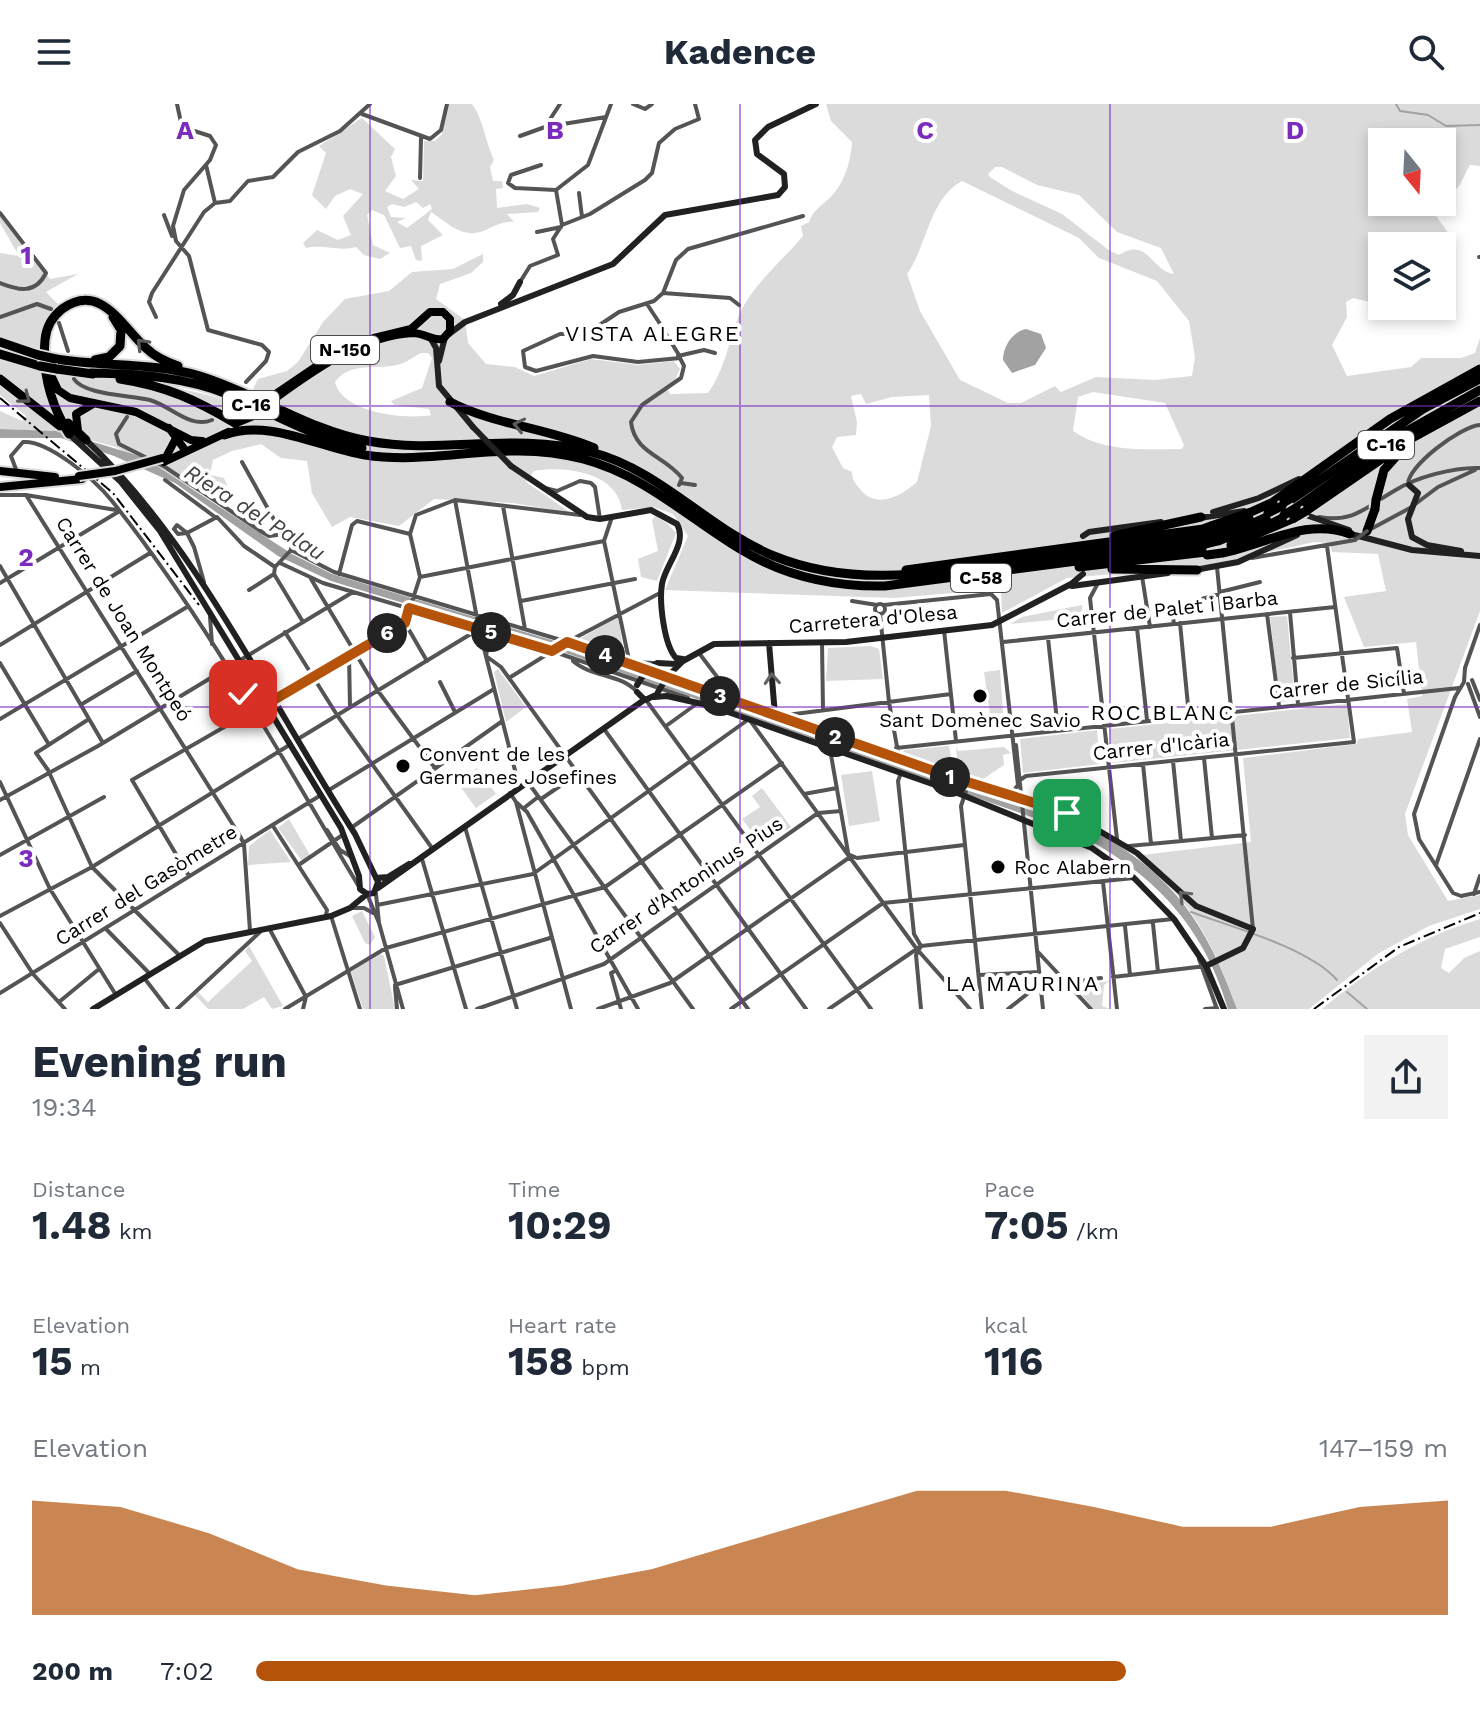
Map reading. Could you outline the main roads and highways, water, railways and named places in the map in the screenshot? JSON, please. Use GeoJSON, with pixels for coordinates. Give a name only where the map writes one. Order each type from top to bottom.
{"type":"FeatureCollection","features":[{"type":"Feature","properties":{"kind":"highway"},"geometry":{"type":"LineString","coordinates":[[69,434],[56,415],[48,388],[45,337],[55,316],[78,303],[93,302],[107,307],[154,355],[210,379]]}},
{"type":"Feature","properties":{"kind":"highway"},"geometry":{"type":"LineString","coordinates":[[55,368],[109,357],[121,342],[118,325],[110,315],[93,307],[66,312],[50,335],[55,368],[56,415]]}},
{"type":"Feature","properties":{"kind":"highway","name":"C-16"},"geometry":{"type":"LineString","coordinates":[[0,342],[55,368],[142,375],[193,383],[229,395],[328,439],[407,455],[506,448],[552,452],[626,475],[664,496],[740,550],[783,570],[835,584],[886,581],[1149,546],[1211,543],[1280,507],[1423,409],[1479,382]]}},
{"type":"Feature","properties":{"kind":"highway","name":"C-16"},"geometry":{"type":"LineString","coordinates":[[0,354],[39,361]]}},
{"type":"Feature","properties":{"kind":"highway","name":"C-16"},"geometry":{"type":"LineString","coordinates":[[55,368],[161,368],[210,379],[313,424],[368,441],[410,444],[527,441],[570,447],[619,460],[667,487],[739,538],[771,555],[834,573],[886,581]]}},
{"type":"Feature","properties":{"kind":"highway"},"geometry":{"type":"LineString","coordinates":[[1211,543],[1251,512],[1280,507],[1346,450],[1390,419],[1480,369]]}},
{"type":"Feature","properties":{"kind":"highway"},"geometry":{"type":"LineString","coordinates":[[91,373],[163,388],[225,412],[235,423],[250,415]]}},
{"type":"Feature","properties":{"kind":"highway"},"geometry":{"type":"LineString","coordinates":[[0,379],[56,415],[85,444]]}},
{"type":"Feature","properties":{"kind":"highway","name":"C-16"},"geometry":{"type":"LineString","coordinates":[[1211,543],[1280,507],[1295,513],[1400,435],[1479,382]]}},
{"type":"Feature","properties":{"kind":"highway"},"geometry":{"type":"LineString","coordinates":[[450,402],[470,413],[584,444],[619,460]]}},
{"type":"Feature","properties":{"kind":"highway"},"geometry":{"type":"LineString","coordinates":[[1211,543],[1295,513],[1308,513],[1412,438],[1480,403]]}},
{"type":"Feature","properties":{"kind":"highway"},"geometry":{"type":"LineString","coordinates":[[1367,535],[1382,477],[1393,458],[1419,437],[1480,403]]}},
{"type":"Feature","properties":{"kind":"highway"},"geometry":{"type":"LineString","coordinates":[[225,412],[222,433],[255,428],[337,450],[386,457],[407,455]]}},
{"type":"Feature","properties":{"kind":"highway","name":"C-58"},"geometry":{"type":"LineString","coordinates":[[886,581],[912,568],[1053,548],[1201,517]]}},
{"type":"Feature","properties":{"kind":"highway"},"geometry":{"type":"LineString","coordinates":[[1086,540],[1211,543],[1329,527],[1353,537]]}},
{"type":"Feature","properties":{"kind":"highway","name":"C-58"},"geometry":{"type":"LineString","coordinates":[[1053,548],[1086,540]]}},
{"type":"Feature","properties":{"kind":"highway","name":"C-58"},"geometry":{"type":"LineString","coordinates":[[886,581],[1085,571],[1192,555],[1211,543]]}},
{"type":"Feature","properties":{"kind":"highway"},"geometry":{"type":"LineString","coordinates":[[1085,571],[1202,570]]}},
{"type":"Feature","properties":{"kind":"main road"},"geometry":{"type":"LineString","coordinates":[[428,337],[447,335],[465,322],[618,262],[652,224],[665,215],[766,199],[781,193],[786,183],[784,174],[760,158],[755,144],[760,132],[816,104]]}},
{"type":"Feature","properties":{"kind":"main road"},"geometry":{"type":"LineString","coordinates":[[784,120],[824,104]]}},
{"type":"Feature","properties":{"kind":"main road"},"geometry":{"type":"LineString","coordinates":[[566,283],[465,318],[434,311],[423,320],[428,337],[436,348],[435,372],[450,402],[511,466],[583,516],[605,518],[645,510],[662,514],[677,524],[681,535],[665,573],[661,593],[671,651],[651,697]]}},
{"type":"Feature","properties":{"kind":"main road"},"geometry":{"type":"LineString","coordinates":[[519,286],[530,294]]}},
{"type":"Feature","properties":{"kind":"main road"},"geometry":{"type":"LineString","coordinates":[[511,305],[519,298],[519,286]]}},
{"type":"Feature","properties":{"kind":"main road"},"geometry":{"type":"LineString","coordinates":[[501,304],[519,286]]}},
{"type":"Feature","properties":{"kind":"main road"},"geometry":{"type":"LineString","coordinates":[[435,372],[452,326],[448,316]]}},
{"type":"Feature","properties":{"kind":"main road","name":"N-150"},"geometry":{"type":"LineString","coordinates":[[0,478],[80,478],[167,459],[222,433],[333,355],[367,341],[411,329],[423,320]]}},
{"type":"Feature","properties":{"kind":"main road","name":"N-150"},"geometry":{"type":"LineString","coordinates":[[276,396],[321,366],[356,348],[408,334],[428,337]]}},
{"type":"Feature","properties":{"kind":"main road"},"geometry":{"type":"LineString","coordinates":[[55,368],[67,396],[136,412],[166,425],[180,438],[185,450]]}},
{"type":"Feature","properties":{"kind":"main road"},"geometry":{"type":"LineString","coordinates":[[102,404],[85,406],[75,415],[77,429],[85,444],[140,504],[243,658]]}},
{"type":"Feature","properties":{"kind":"main road","name":"N-150"},"geometry":{"type":"LineString","coordinates":[[222,433],[235,423]]}},
{"type":"Feature","properties":{"kind":"main road"},"geometry":{"type":"LineString","coordinates":[[69,434],[97,451],[151,510],[206,593],[344,834],[359,885],[367,894]]}},
{"type":"Feature","properties":{"kind":"main road"},"geometry":{"type":"LineString","coordinates":[[180,438],[202,444]]}},
{"type":"Feature","properties":{"kind":"main road"},"geometry":{"type":"LineString","coordinates":[[167,459],[180,438]]}},
{"type":"Feature","properties":{"kind":"main road"},"geometry":{"type":"LineString","coordinates":[[167,459],[202,444]]}},
{"type":"Feature","properties":{"kind":"main road"},"geometry":{"type":"LineString","coordinates":[[1156,522],[1259,498],[1306,475],[1346,450]]}},
{"type":"Feature","properties":{"kind":"main road"},"geometry":{"type":"LineString","coordinates":[[0,471],[59,479]]}},
{"type":"Feature","properties":{"kind":"main road"},"geometry":{"type":"LineString","coordinates":[[0,487],[59,479]]}},
{"type":"Feature","properties":{"kind":"main road"},"geometry":{"type":"LineString","coordinates":[[1408,485],[1417,491],[1408,523],[1414,539],[1480,555]]}},
{"type":"Feature","properties":{"kind":"main road","name":"C-58"},"geometry":{"type":"LineString","coordinates":[[1201,517],[1262,510],[1308,513],[1412,550],[1480,555]]}},
{"type":"Feature","properties":{"kind":"main road"},"geometry":{"type":"LineString","coordinates":[[1086,540],[1089,532],[1201,517],[1217,567]]}},
{"type":"Feature","properties":{"kind":"main road"},"geometry":{"type":"LineString","coordinates":[[1060,589],[1217,567],[1238,562],[1304,533],[1326,530],[1353,537]]}},
{"type":"Feature","properties":{"kind":"main road","name":"C-58"},"geometry":{"type":"LineString","coordinates":[[1353,537],[1367,535]]}},
{"type":"Feature","properties":{"kind":"main road"},"geometry":{"type":"LineString","coordinates":[[1202,570],[1211,543]]}},
{"type":"Feature","properties":{"kind":"main road"},"geometry":{"type":"LineString","coordinates":[[1085,571],[1093,579],[1103,581]]}},
{"type":"Feature","properties":{"kind":"main road","name":"Carretera d'Olesa"},"geometry":{"type":"LineString","coordinates":[[663,669],[697,651],[721,643],[882,639],[1000,623],[1085,571]]}},
{"type":"Feature","properties":{"kind":"main road"},"geometry":{"type":"LineString","coordinates":[[769,643],[776,716],[1079,818],[1129,846],[1196,906],[1253,930],[1241,949],[1207,966]]}},
{"type":"Feature","properties":{"kind":"main road"},"geometry":{"type":"LineString","coordinates":[[671,651],[684,659]]}},
{"type":"Feature","properties":{"kind":"main road"},"geometry":{"type":"LineString","coordinates":[[630,706],[637,689],[663,669]]}},
{"type":"Feature","properties":{"kind":"main road"},"geometry":{"type":"LineString","coordinates":[[637,689],[651,697]]}},
{"type":"Feature","properties":{"kind":"main road"},"geometry":{"type":"LineString","coordinates":[[93,1009],[205,941],[328,916],[350,908],[630,706],[651,697],[667,696],[695,705],[711,706],[833,748],[964,795],[1092,848],[1134,878],[1174,919],[1207,966],[1219,1009]]}},
{"type":"Feature","properties":{"kind":"main road"},"geometry":{"type":"LineString","coordinates":[[294,742],[351,828],[375,877],[377,890]]}},
{"type":"Feature","properties":{"kind":"main road"},"geometry":{"type":"LineString","coordinates":[[328,916],[349,905],[365,875],[375,877],[393,873],[412,863]]}},
{"type":"Feature","properties":{"kind":"waterway"},"geometry":{"type":"LineString","coordinates":[[1396,104],[1400,111],[1428,115],[1446,126],[1480,125]]}},
{"type":"Feature","properties":{"kind":"waterway"},"geometry":{"type":"LineString","coordinates":[[1191,912],[1289,948],[1337,980]]}},
{"type":"Feature","properties":{"kind":"waterway"},"geometry":{"type":"LineString","coordinates":[[1347,992],[1367,1009]]}},
{"type":"Feature","properties":{"kind":"railway"},"geometry":{"type":"LineString","coordinates":[[0,398],[113,493],[199,605]]}},
{"type":"Feature","properties":{"kind":"railway"},"geometry":{"type":"LineString","coordinates":[[1314,1009],[1399,947],[1480,913]]}},
{"type":"Feature","properties":{"kind":"place","name":"Sant Domènec Savio"},"geometry":{"type":"Point","coordinates":[980,696]}},
{"type":"Feature","properties":{"kind":"place","name":"Convent de les Germanes Josefines"},"geometry":{"type":"Point","coordinates":[403,766]}},
{"type":"Feature","properties":{"kind":"place","name":"Roc Alabern"},"geometry":{"type":"Point","coordinates":[998,867]}},
{"type":"Feature","properties":{"kind":"district","name":"VISTA ALEGRE"},"geometry":{"type":"Point","coordinates":[653,333]}},
{"type":"Feature","properties":{"kind":"district","name":"ROC BLANC"},"geometry":{"type":"Point","coordinates":[1163,712]}},
{"type":"Feature","properties":{"kind":"district","name":"LA MAURINA"},"geometry":{"type":"Point","coordinates":[1023,983]}},
{"type":"Feature","properties":{"kind":"water label","name":"Riera del Palau"},"geometry":{"type":"Point","coordinates":[255,512]}}]}
